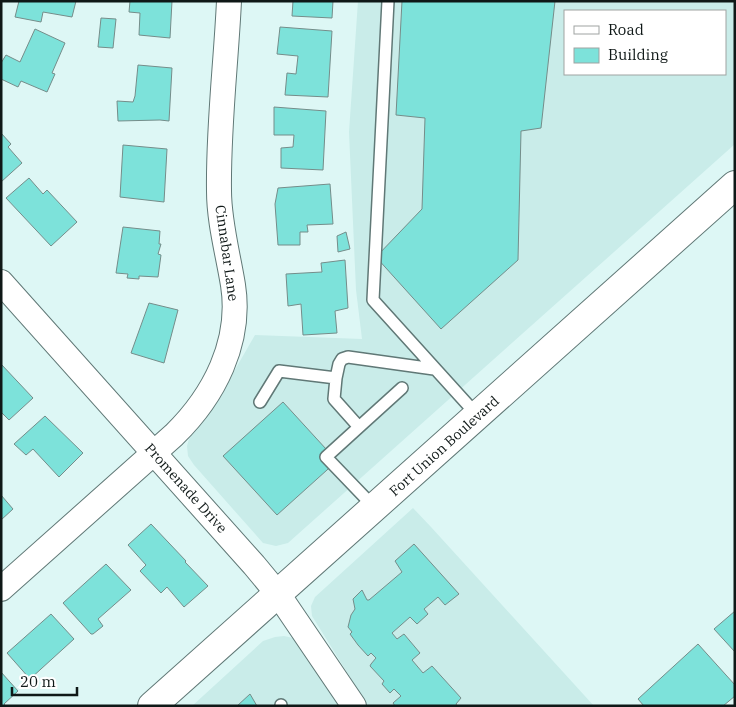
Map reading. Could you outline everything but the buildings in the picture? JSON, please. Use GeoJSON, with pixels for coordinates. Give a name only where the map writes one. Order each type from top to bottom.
{"type":"FeatureCollection","features":[{"type":"Feature","properties":{"kind":"main road","name":"Fort Union Boulevard"},"geometry":{"type":"LineString","coordinates":[[152,706],[735,185]]}},
{"type":"Feature","properties":{"kind":"street","name":"Cinnabar Lane"},"geometry":{"type":"LineString","coordinates":[[1,590],[190,420],[222,370],[233,333],[235,309],[234,287],[219,194],[219,161],[229,1]]}},
{"type":"Feature","properties":{"kind":"street","name":"Promenade Drive"},"geometry":{"type":"LineString","coordinates":[[1,282],[254,565],[278,594],[354,706]]}},
{"type":"Feature","properties":{"kind":"lane"},"geometry":{"type":"LineString","coordinates":[[388,1],[373,300],[478,416]]}},
{"type":"Feature","properties":{"kind":"lane"},"geometry":{"type":"LineString","coordinates":[[359,427],[334,399],[336,378],[342,359],[348,357],[434,369]]}},
{"type":"Feature","properties":{"kind":"lane"},"geometry":{"type":"LineString","coordinates":[[260,402],[279,371],[336,378]]}},
{"type":"Feature","properties":{"kind":"lane"},"geometry":{"type":"LineString","coordinates":[[374,508],[326,457],[402,388]]}},
{"type":"Feature","properties":{"kind":"shaded area"},"geometry":{"type":"Polygon","coordinates":[[[358,1],[735,1],[735,144],[288,543],[276,546],[263,543],[194,465],[188,456],[187,446],[189,439],[225,387],[255,335],[362,339],[356,290],[349,132],[358,1]]]}},
{"type":"Feature","properties":{"kind":"shaded area"},"geometry":{"type":"Polygon","coordinates":[[[413,508],[594,706],[368,706],[312,616],[311,606],[315,597],[413,508]]]}},
{"type":"Feature","properties":{"kind":"shaded area"},"geometry":{"type":"Polygon","coordinates":[[[284,636],[293,638],[301,646],[339,706],[192,706],[263,641],[284,636]]]}}]}
